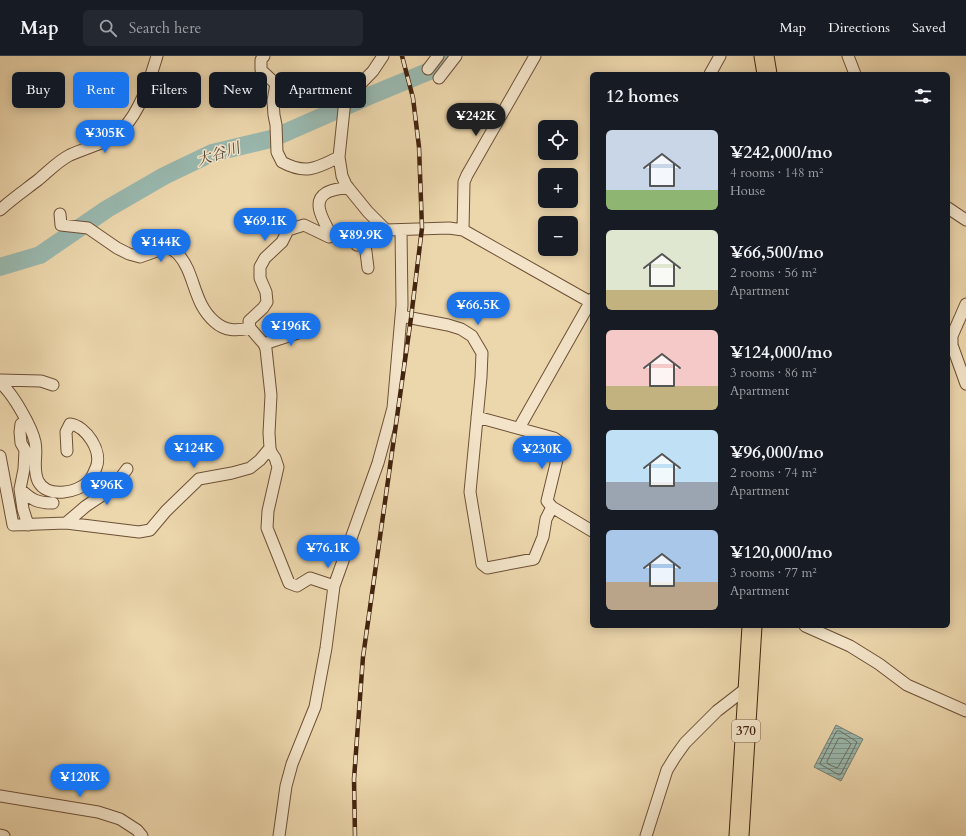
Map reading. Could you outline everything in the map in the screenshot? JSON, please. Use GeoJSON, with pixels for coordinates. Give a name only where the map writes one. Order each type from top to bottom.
{"type":"FeatureCollection","features":[{"type":"Feature","properties":{"kind":"highway"},"geometry":{"type":"LineString","coordinates":[[764,56],[767,72]]}},
{"type":"Feature","properties":{"kind":"highway","name":"370"},"geometry":{"type":"LineString","coordinates":[[739,836],[752,628]]}},
{"type":"Feature","properties":{"kind":"street"},"geometry":{"type":"LineString","coordinates":[[0,210],[57,163],[70,155],[88,150],[109,140],[121,131],[133,117],[145,92],[157,56]]}},
{"type":"Feature","properties":{"kind":"street"},"geometry":{"type":"LineString","coordinates":[[264,56],[261,60],[261,70],[276,84],[273,101],[274,116],[276,125],[277,152],[282,162],[301,170],[321,166],[339,156]]}},
{"type":"Feature","properties":{"kind":"street"},"geometry":{"type":"LineString","coordinates":[[383,56],[373,71],[345,100],[339,156],[342,176],[348,187],[368,212],[386,230]]}},
{"type":"Feature","properties":{"kind":"street"},"geometry":{"type":"LineString","coordinates":[[428,68],[438,56]]}},
{"type":"Feature","properties":{"kind":"street"},"geometry":{"type":"LineString","coordinates":[[439,78],[456,56]]}},
{"type":"Feature","properties":{"kind":"street"},"geometry":{"type":"LineString","coordinates":[[463,230],[464,182],[535,56]]}},
{"type":"Feature","properties":{"kind":"street"},"geometry":{"type":"LineString","coordinates":[[711,72],[720,56]]}},
{"type":"Feature","properties":{"kind":"street"},"geometry":{"type":"LineString","coordinates":[[848,56],[853,72]]}},
{"type":"Feature","properties":{"kind":"street"},"geometry":{"type":"LineString","coordinates":[[329,238],[330,233],[318,205],[320,198],[327,192],[348,187]]}},
{"type":"Feature","properties":{"kind":"street"},"geometry":{"type":"LineString","coordinates":[[950,209],[966,220]]}},
{"type":"Feature","properties":{"kind":"street"},"geometry":{"type":"LineString","coordinates":[[60,214],[61,225],[88,228],[117,248],[140,258],[168,247],[177,253],[185,264],[201,307],[207,316],[229,330],[237,331],[250,328]]}},
{"type":"Feature","properties":{"kind":"street"},"geometry":{"type":"LineString","coordinates":[[334,586],[310,578],[297,586],[289,583],[267,528],[268,511],[278,466],[270,448],[269,433],[271,395],[266,349],[264,344],[250,328],[249,321],[263,308],[267,302],[266,292],[260,278],[260,267],[265,258],[282,242],[288,230],[304,225],[329,238],[353,231],[357,245],[365,244],[386,230],[449,228],[463,230],[590,300]]}},
{"type":"Feature","properties":{"kind":"street"},"geometry":{"type":"LineString","coordinates":[[279,836],[286,786],[292,764],[314,707],[326,648],[334,586],[378,463],[393,408],[402,305],[401,230]]}},
{"type":"Feature","properties":{"kind":"street"},"geometry":{"type":"LineString","coordinates":[[365,244],[368,268]]}},
{"type":"Feature","properties":{"kind":"street"},"geometry":{"type":"LineString","coordinates":[[519,428],[590,303]]}},
{"type":"Feature","properties":{"kind":"street"},"geometry":{"type":"LineString","coordinates":[[966,304],[952,336],[952,345],[966,384]]}},
{"type":"Feature","properties":{"kind":"street"},"geometry":{"type":"LineString","coordinates":[[401,316],[448,325],[460,329],[472,336],[482,353],[470,492],[482,564],[487,568],[534,560],[543,537],[546,519],[552,507]]}},
{"type":"Feature","properties":{"kind":"street"},"geometry":{"type":"LineString","coordinates":[[264,344],[301,332],[308,328]]}},
{"type":"Feature","properties":{"kind":"street"},"geometry":{"type":"LineString","coordinates":[[0,381],[41,381],[53,385]]}},
{"type":"Feature","properties":{"kind":"street"},"geometry":{"type":"LineString","coordinates":[[0,381],[7,388],[26,420],[36,443],[34,468],[39,482],[47,490],[57,492],[71,491],[89,481],[94,473],[98,463],[97,454],[92,442],[85,432],[77,425],[70,424],[66,432],[67,451]]}},
{"type":"Feature","properties":{"kind":"street"},"geometry":{"type":"LineString","coordinates":[[477,417],[554,438],[561,443],[547,501],[552,507],[590,530]]}},
{"type":"Feature","properties":{"kind":"street"},"geometry":{"type":"LineString","coordinates":[[26,420],[21,424],[20,432],[21,443],[25,450],[24,470],[20,489],[22,509],[28,525]]}},
{"type":"Feature","properties":{"kind":"street"},"geometry":{"type":"LineString","coordinates":[[0,456],[13,525],[66,523],[139,532],[150,530],[166,511],[199,479],[250,468],[260,460],[270,448]]}},
{"type":"Feature","properties":{"kind":"street"},"geometry":{"type":"LineString","coordinates":[[66,523],[86,506],[113,488],[127,469]]}},
{"type":"Feature","properties":{"kind":"street"},"geometry":{"type":"LineString","coordinates":[[20,489],[32,500],[42,503],[53,503]]}},
{"type":"Feature","properties":{"kind":"street"},"geometry":{"type":"LineString","coordinates":[[810,628],[850,646],[879,664],[907,685],[966,711]]}},
{"type":"Feature","properties":{"kind":"street"},"geometry":{"type":"LineString","coordinates":[[646,836],[667,770],[675,757],[685,743],[711,716],[748,687]]}},
{"type":"Feature","properties":{"kind":"street"},"geometry":{"type":"LineString","coordinates":[[0,796],[98,812],[120,819],[137,830],[142,836]]}},
{"type":"Feature","properties":{"kind":"street"},"geometry":{"type":"LineString","coordinates":[[0,835],[4,836]]}},
{"type":"Feature","properties":{"kind":"water"},"geometry":{"type":"Polygon","coordinates":[[[836,725],[863,739],[841,781],[814,767],[836,725]]]}},
{"type":"Feature","properties":{"kind":"waterway","name":"大谷川"},"geometry":{"type":"LineString","coordinates":[[0,267],[40,255],[107,209],[164,176],[212,153],[271,139],[432,70],[441,57]]}},
{"type":"Feature","properties":{"kind":"railway"},"geometry":{"type":"LineString","coordinates":[[355,836],[354,779],[363,657],[411,318],[422,228],[419,147],[413,98],[402,56]]}}]}
